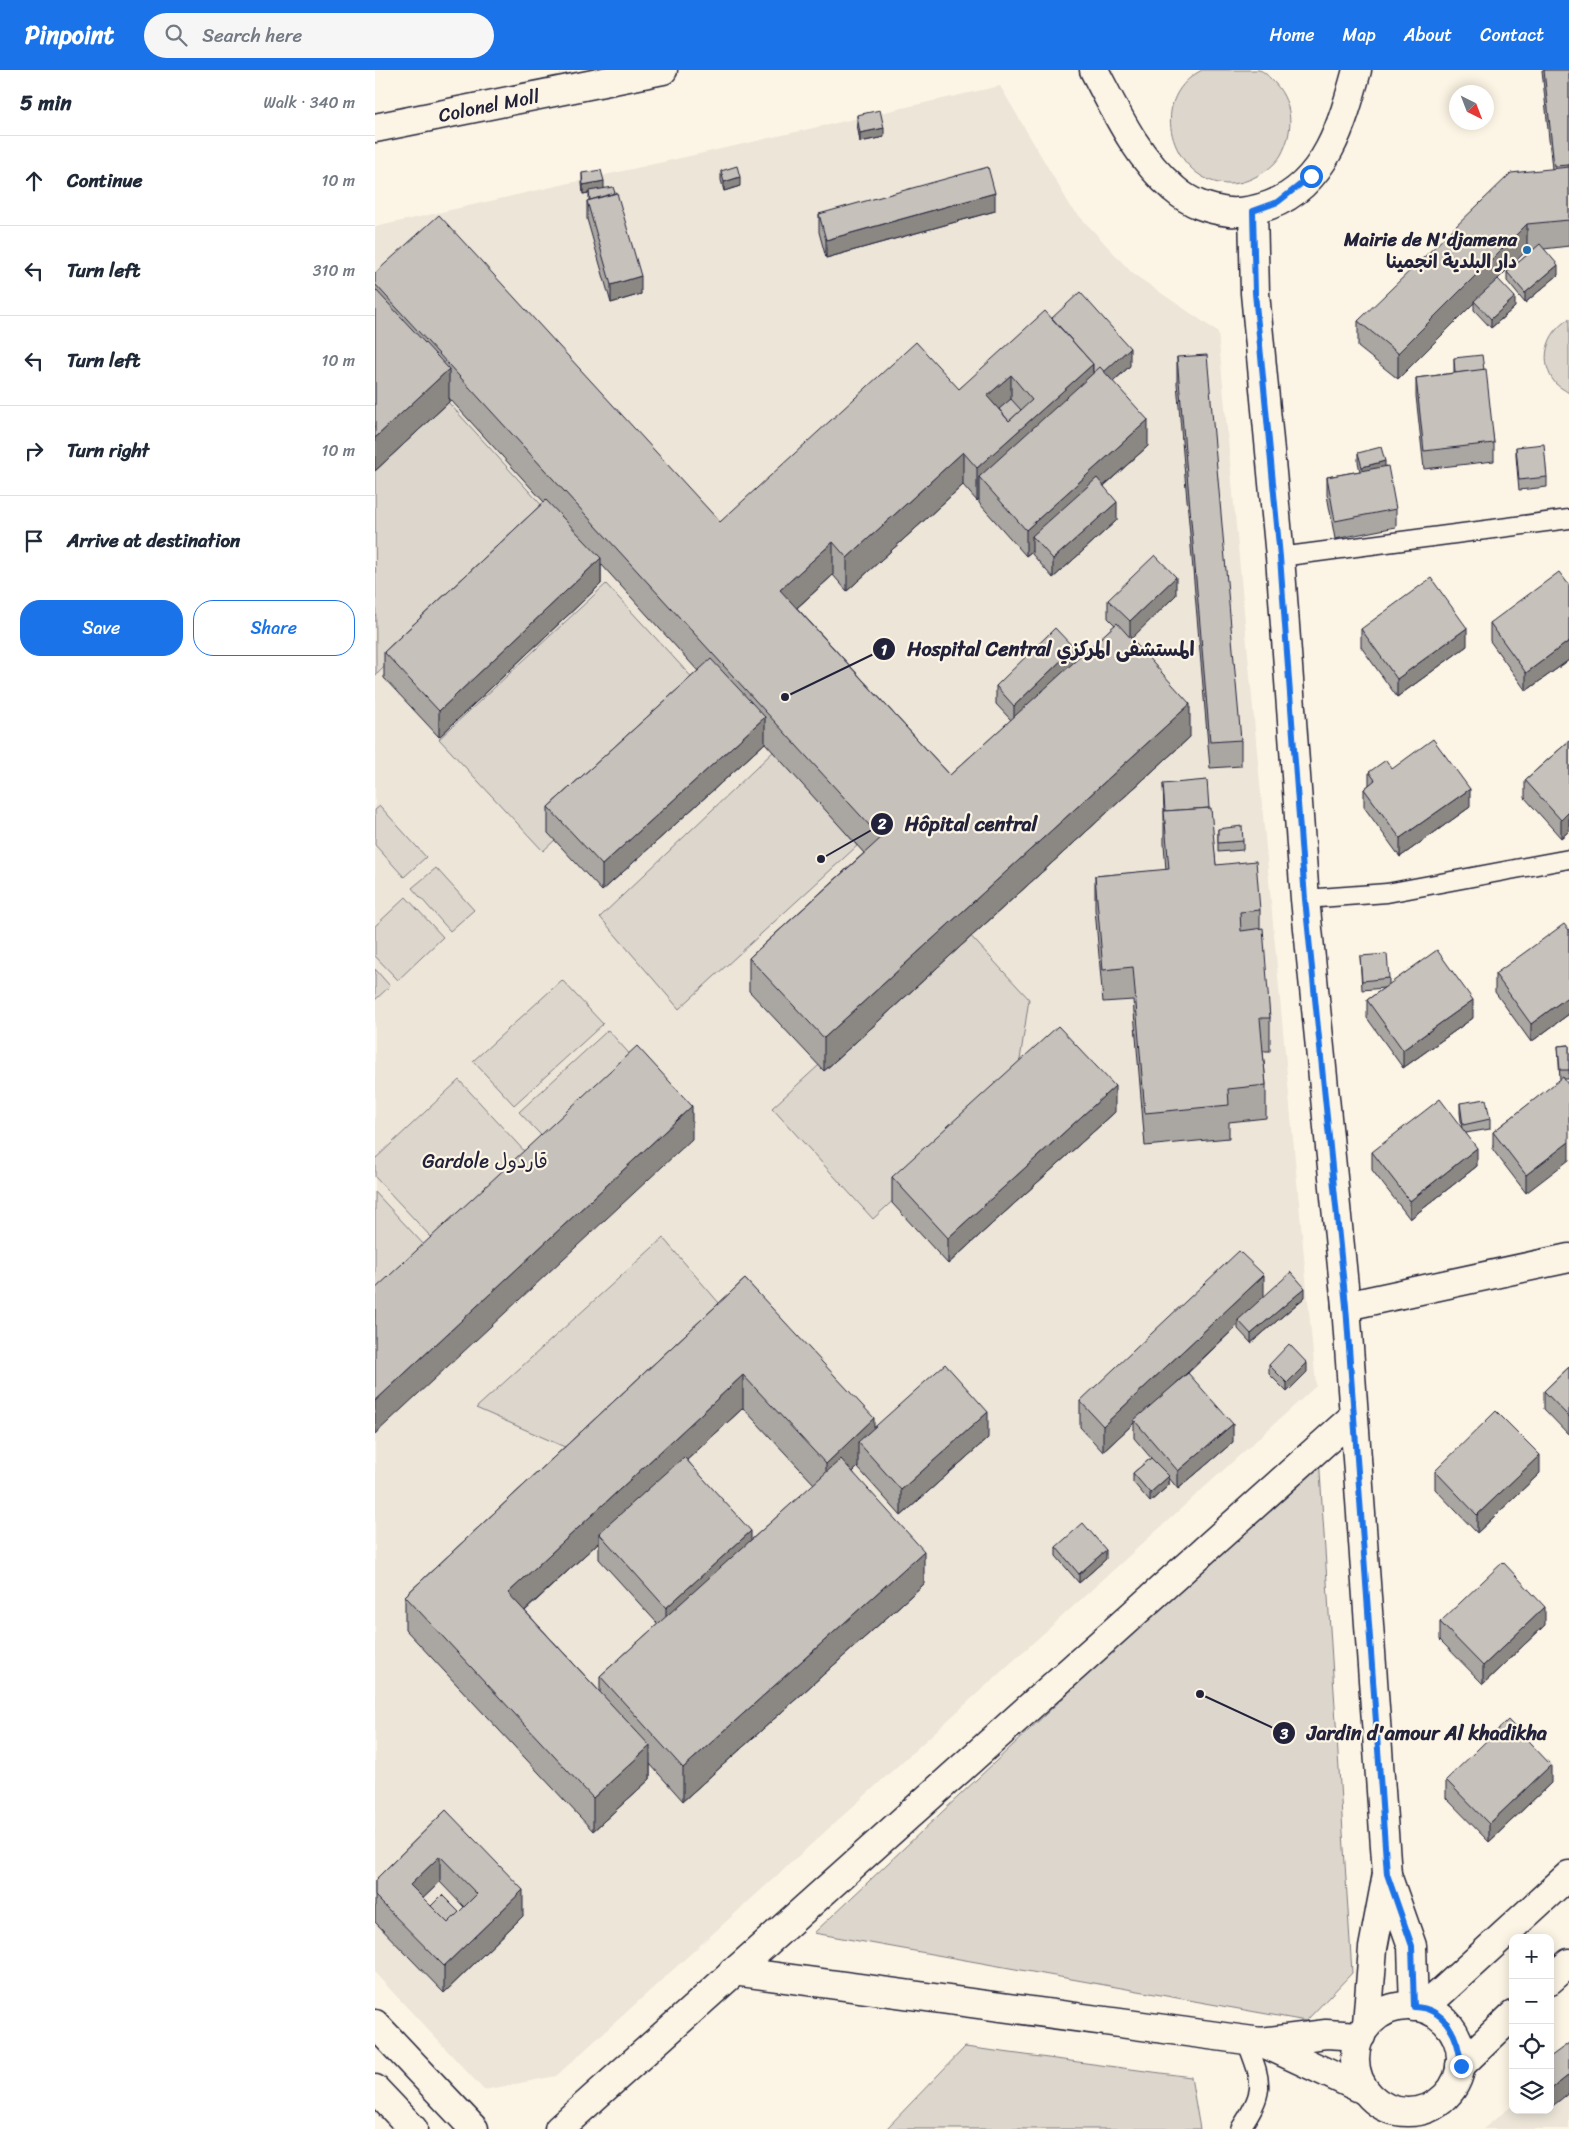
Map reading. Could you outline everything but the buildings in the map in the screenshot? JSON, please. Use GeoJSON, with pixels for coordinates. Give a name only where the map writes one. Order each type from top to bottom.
{"type":"FeatureCollection","features":[{"type":"Feature","properties":{"kind":"street","name":"Colonel Moll"},"geometry":{"type":"LineString","coordinates":[[375,128],[663,70]]}},
{"type":"Feature","properties":{"kind":"street"},"geometry":{"type":"LineString","coordinates":[[1094,70],[1135,145],[1174,190],[1203,207],[1238,213],[1253,211],[1278,202],[1311,176],[1336,138],[1346,113],[1357,70]]}},
{"type":"Feature","properties":{"kind":"street"},"geometry":{"type":"LineString","coordinates":[[1253,211],[1255,293],[1280,557],[1305,899],[1346,1306],[1387,1874],[1412,1946],[1419,2007]]}},
{"type":"Feature","properties":{"kind":"street"},"geometry":{"type":"LineString","coordinates":[[1346,1306],[1569,1258]]}},
{"type":"Feature","properties":{"kind":"street"},"geometry":{"type":"LineString","coordinates":[[559,2129],[1353,1417]]}},
{"type":"Feature","properties":{"kind":"street"},"geometry":{"type":"LineString","coordinates":[[1364,2030],[1373,1948],[1387,1874]]}},
{"type":"Feature","properties":{"kind":"street"},"geometry":{"type":"LineString","coordinates":[[1419,2007],[1569,1875]]}},
{"type":"Feature","properties":{"kind":"street"},"geometry":{"type":"LineString","coordinates":[[1551,1979],[1569,1963]]}},
{"type":"Feature","properties":{"kind":"street"},"geometry":{"type":"LineString","coordinates":[[733,1971],[1253,2041],[1364,2030]]}},
{"type":"Feature","properties":{"kind":"street"},"geometry":{"type":"LineString","coordinates":[[1253,2041],[1370,2096],[1390,2108],[1405,2112],[1421,2110],[1435,2116],[1456,2081],[1461,2066],[1460,2048],[1453,2031],[1441,2017],[1419,2007],[1406,2005],[1386,2010],[1364,2030],[1356,2045],[1354,2060],[1357,2076],[1370,2096],[1385,2129]]}},
{"type":"Feature","properties":{"kind":"street"},"geometry":{"type":"LineString","coordinates":[[1461,2066],[1509,2020]]}},
{"type":"Feature","properties":{"kind":"street"},"geometry":{"type":"LineString","coordinates":[[375,2024],[474,2129]]}},
{"type":"Feature","properties":{"kind":"street"},"geometry":{"type":"LineString","coordinates":[[375,2089],[413,2129]]}},
{"type":"Feature","properties":{"kind":"lane"},"geometry":{"type":"LineString","coordinates":[[1280,557],[1569,519]]}},
{"type":"Feature","properties":{"kind":"lane"},"geometry":{"type":"LineString","coordinates":[[1305,899],[1387,893],[1569,859]]}},
{"type":"Feature","properties":{"kind":"lane"},"geometry":{"type":"LineString","coordinates":[[1240,2129],[1256,2105],[1260,2078],[1253,2041]]}},
{"type":"Feature","properties":{"kind":"shaded area"},"geometry":{"type":"Polygon","coordinates":[[[1202,70],[1259,70],[1271,79],[1284,96],[1288,105],[1290,125],[1285,145],[1276,162],[1255,177],[1231,184],[1209,180],[1191,168],[1178,150],[1171,129],[1172,107],[1182,86],[1202,70]]]}},
{"type":"Feature","properties":{"kind":"shaded area"},"geometry":{"type":"Polygon","coordinates":[[[1000,86],[1071,207],[1132,273],[1218,332],[1316,1386],[556,2076],[484,2090],[375,1973],[375,227],[1000,86]]]}},
{"type":"Feature","properties":{"kind":"shaded area"},"geometry":{"type":"Polygon","coordinates":[[[1569,319],[1569,393],[1556,384],[1550,376],[1546,358],[1550,340],[1561,325],[1569,319]]]}},
{"type":"Feature","properties":{"kind":"shaded area"},"geometry":{"type":"Polygon","coordinates":[[[448,402],[546,510],[376,675],[375,469],[448,402]]]}},
{"type":"Feature","properties":{"kind":"shaded area"},"geometry":{"type":"Polygon","coordinates":[[[606,584],[710,697],[543,851],[439,739],[606,584]]]}},
{"type":"Feature","properties":{"kind":"shaded area"},"geometry":{"type":"Polygon","coordinates":[[[777,748],[857,846],[679,1009],[600,917],[777,748]]]}},
{"type":"Feature","properties":{"kind":"shaded area"},"geometry":{"type":"Polygon","coordinates":[[[380,806],[426,857],[404,877],[375,845],[375,810],[380,806]]]}},
{"type":"Feature","properties":{"kind":"shaded area"},"geometry":{"type":"Polygon","coordinates":[[[436,868],[474,910],[450,931],[412,888],[436,868]]]}},
{"type":"Feature","properties":{"kind":"shaded area"},"geometry":{"type":"Polygon","coordinates":[[[406,897],[443,937],[398,980],[375,956],[375,926],[406,897]]]}},
{"type":"Feature","properties":{"kind":"shaded area"},"geometry":{"type":"Polygon","coordinates":[[[966,931],[1029,999],[1016,1087],[873,1219],[772,1108],[966,931]]]}},
{"type":"Feature","properties":{"kind":"shaded area"},"geometry":{"type":"Polygon","coordinates":[[[375,969],[390,986],[375,1000],[375,969]]]}},
{"type":"Feature","properties":{"kind":"shaded area"},"geometry":{"type":"Polygon","coordinates":[[[562,980],[603,1024],[514,1105],[473,1061],[562,980]]]}},
{"type":"Feature","properties":{"kind":"shaded area"},"geometry":{"type":"Polygon","coordinates":[[[608,1030],[643,1069],[555,1150],[519,1112],[608,1030]]]}},
{"type":"Feature","properties":{"kind":"shaded area"},"geometry":{"type":"Polygon","coordinates":[[[459,1080],[537,1165],[444,1251],[375,1177],[375,1159],[459,1080]]]}},
{"type":"Feature","properties":{"kind":"shaded area"},"geometry":{"type":"Polygon","coordinates":[[[375,1192],[438,1260],[375,1318],[375,1192]]]}},
{"type":"Feature","properties":{"kind":"shaded area"},"geometry":{"type":"Polygon","coordinates":[[[663,1238],[732,1318],[583,1455],[476,1408],[663,1238]]]}},
{"type":"Feature","properties":{"kind":"shaded area"},"geometry":{"type":"Polygon","coordinates":[[[1319,1456],[1352,1973],[1306,2021],[814,1933],[1319,1456]]]}},
{"type":"Feature","properties":{"kind":"shaded area"},"geometry":{"type":"Polygon","coordinates":[[[965,2047],[1191,2077],[1200,2129],[886,2129],[965,2047]]]}},
{"type":"Feature","properties":{"kind":"shaded area"},"geometry":{"type":"Polygon","coordinates":[[[1569,2061],[1569,2129],[1483,2129],[1509,2108],[1509,2114],[1554,2114],[1554,2073],[1569,2061]]]}},
{"type":"Feature","properties":{"kind":"place","name":"Mairie de N'djamena دار البلدية انجمينا"},"geometry":{"type":"Point","coordinates":[1527,250]}},
{"type":"Feature","properties":{"kind":"place","name":"Hospital Central المستشفى المركزي"},"geometry":{"type":"Point","coordinates":[785,697]}},
{"type":"Feature","properties":{"kind":"place","name":"Hôpital central"},"geometry":{"type":"Point","coordinates":[821,859]}},
{"type":"Feature","properties":{"kind":"place","name":"Jardin d'amour Al khadikha"},"geometry":{"type":"Point","coordinates":[1200,1694]}},
{"type":"Feature","properties":{"kind":"district","name":"Gardole قاردول"},"geometry":{"type":"Point","coordinates":[485,1161]}},
{"type":"Feature","properties":{"kind":"route"},"geometry":{"type":"LineString","coordinates":[[1311,176],[1278,202],[1253,211],[1255,293],[1280,557],[1305,899],[1346,1306],[1387,1874],[1412,1946],[1414,2007],[1425,2007],[1441,2017],[1453,2031],[1460,2048],[1461,2066]]}}]}
